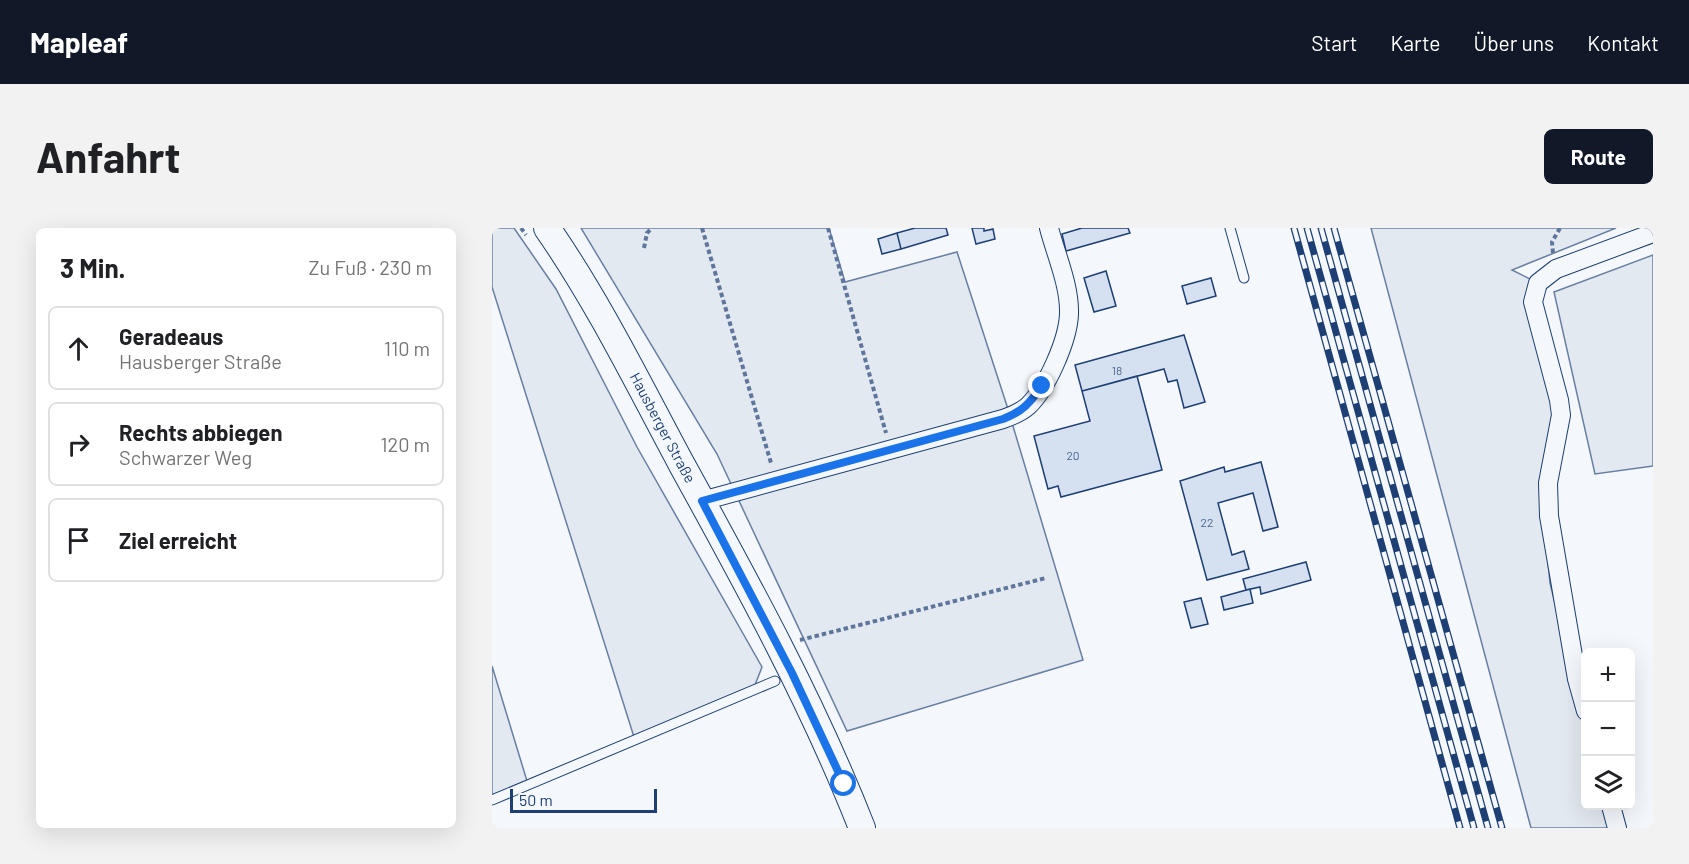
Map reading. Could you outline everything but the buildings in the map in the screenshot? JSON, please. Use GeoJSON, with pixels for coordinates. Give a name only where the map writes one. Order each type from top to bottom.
{"type":"FeatureCollection","features":[{"type":"Feature","properties":{"kind":"main road","name":"Hausberger Straße"},"geometry":{"type":"LineString","coordinates":[[547,228],[579,274],[702,501],[778,646],[844,784],[862,828]]}},
{"type":"Feature","properties":{"kind":"street"},"geometry":{"type":"LineString","coordinates":[[702,501],[1003,419],[1017,414],[1029,405],[1059,353],[1069,314],[1068,299],[1049,228]]}},
{"type":"Feature","properties":{"kind":"street"},"geometry":{"type":"LineString","coordinates":[[1584,702],[1575,669],[1549,516],[1548,483],[1561,415],[1533,302],[1534,290],[1544,277],[1577,260],[1653,232]]}},
{"type":"Feature","properties":{"kind":"street"},"geometry":{"type":"LineString","coordinates":[[1612,810],[1617,828]]}},
{"type":"Feature","properties":{"kind":"lane"},"geometry":{"type":"LineString","coordinates":[[1230,228],[1244,278]]}},
{"type":"Feature","properties":{"kind":"lane"},"geometry":{"type":"LineString","coordinates":[[492,800],[775,681]]}},
{"type":"Feature","properties":{"kind":"path"},"geometry":{"type":"LineString","coordinates":[[644,248],[646,232],[652,228]]}},
{"type":"Feature","properties":{"kind":"path"},"geometry":{"type":"LineString","coordinates":[[702,228],[776,480]]}},
{"type":"Feature","properties":{"kind":"path"},"geometry":{"type":"LineString","coordinates":[[828,228],[890,448]]}},
{"type":"Feature","properties":{"kind":"path"},"geometry":{"type":"LineString","coordinates":[[778,646],[1046,578]]}},
{"type":"Feature","properties":{"kind":"shaded area"},"geometry":{"type":"Polygon","coordinates":[[[492,228],[514,228],[556,289],[637,447],[762,667],[755,685],[634,737],[492,287],[492,228]]]}},
{"type":"Feature","properties":{"kind":"shaded area"},"geometry":{"type":"Polygon","coordinates":[[[581,228],[829,228],[845,282],[957,252],[1007,406],[1083,660],[847,731],[717,454],[581,228]]]}},
{"type":"Feature","properties":{"kind":"shaded area"},"geometry":{"type":"Polygon","coordinates":[[[1371,228],[1616,228],[1512,270],[1532,280],[1557,417],[1542,499],[1550,583],[1581,710],[1581,810],[1607,810],[1612,828],[1531,828],[1371,228]]]}},
{"type":"Feature","properties":{"kind":"shaded area"},"geometry":{"type":"Polygon","coordinates":[[[1653,255],[1653,466],[1595,474],[1554,292],[1653,255]]]}},
{"type":"Feature","properties":{"kind":"shaded area"},"geometry":{"type":"Polygon","coordinates":[[[492,666],[527,781],[492,795],[492,666]]]}},
{"type":"Feature","properties":{"kind":"railway"},"geometry":{"type":"LineString","coordinates":[[1294,228],[1460,828]]}},
{"type":"Feature","properties":{"kind":"railway"},"geometry":{"type":"LineString","coordinates":[[1307,228],[1474,828]]}},
{"type":"Feature","properties":{"kind":"railway"},"geometry":{"type":"LineString","coordinates":[[1321,228],[1488,828]]}},
{"type":"Feature","properties":{"kind":"railway"},"geometry":{"type":"LineString","coordinates":[[1334,228],[1502,828]]}},
{"type":"Feature","properties":{"kind":"route"},"geometry":{"type":"LineString","coordinates":[[844,784],[792,673],[702,501],[1003,419],[1017,414],[1029,405],[1042,386]]}}]}
